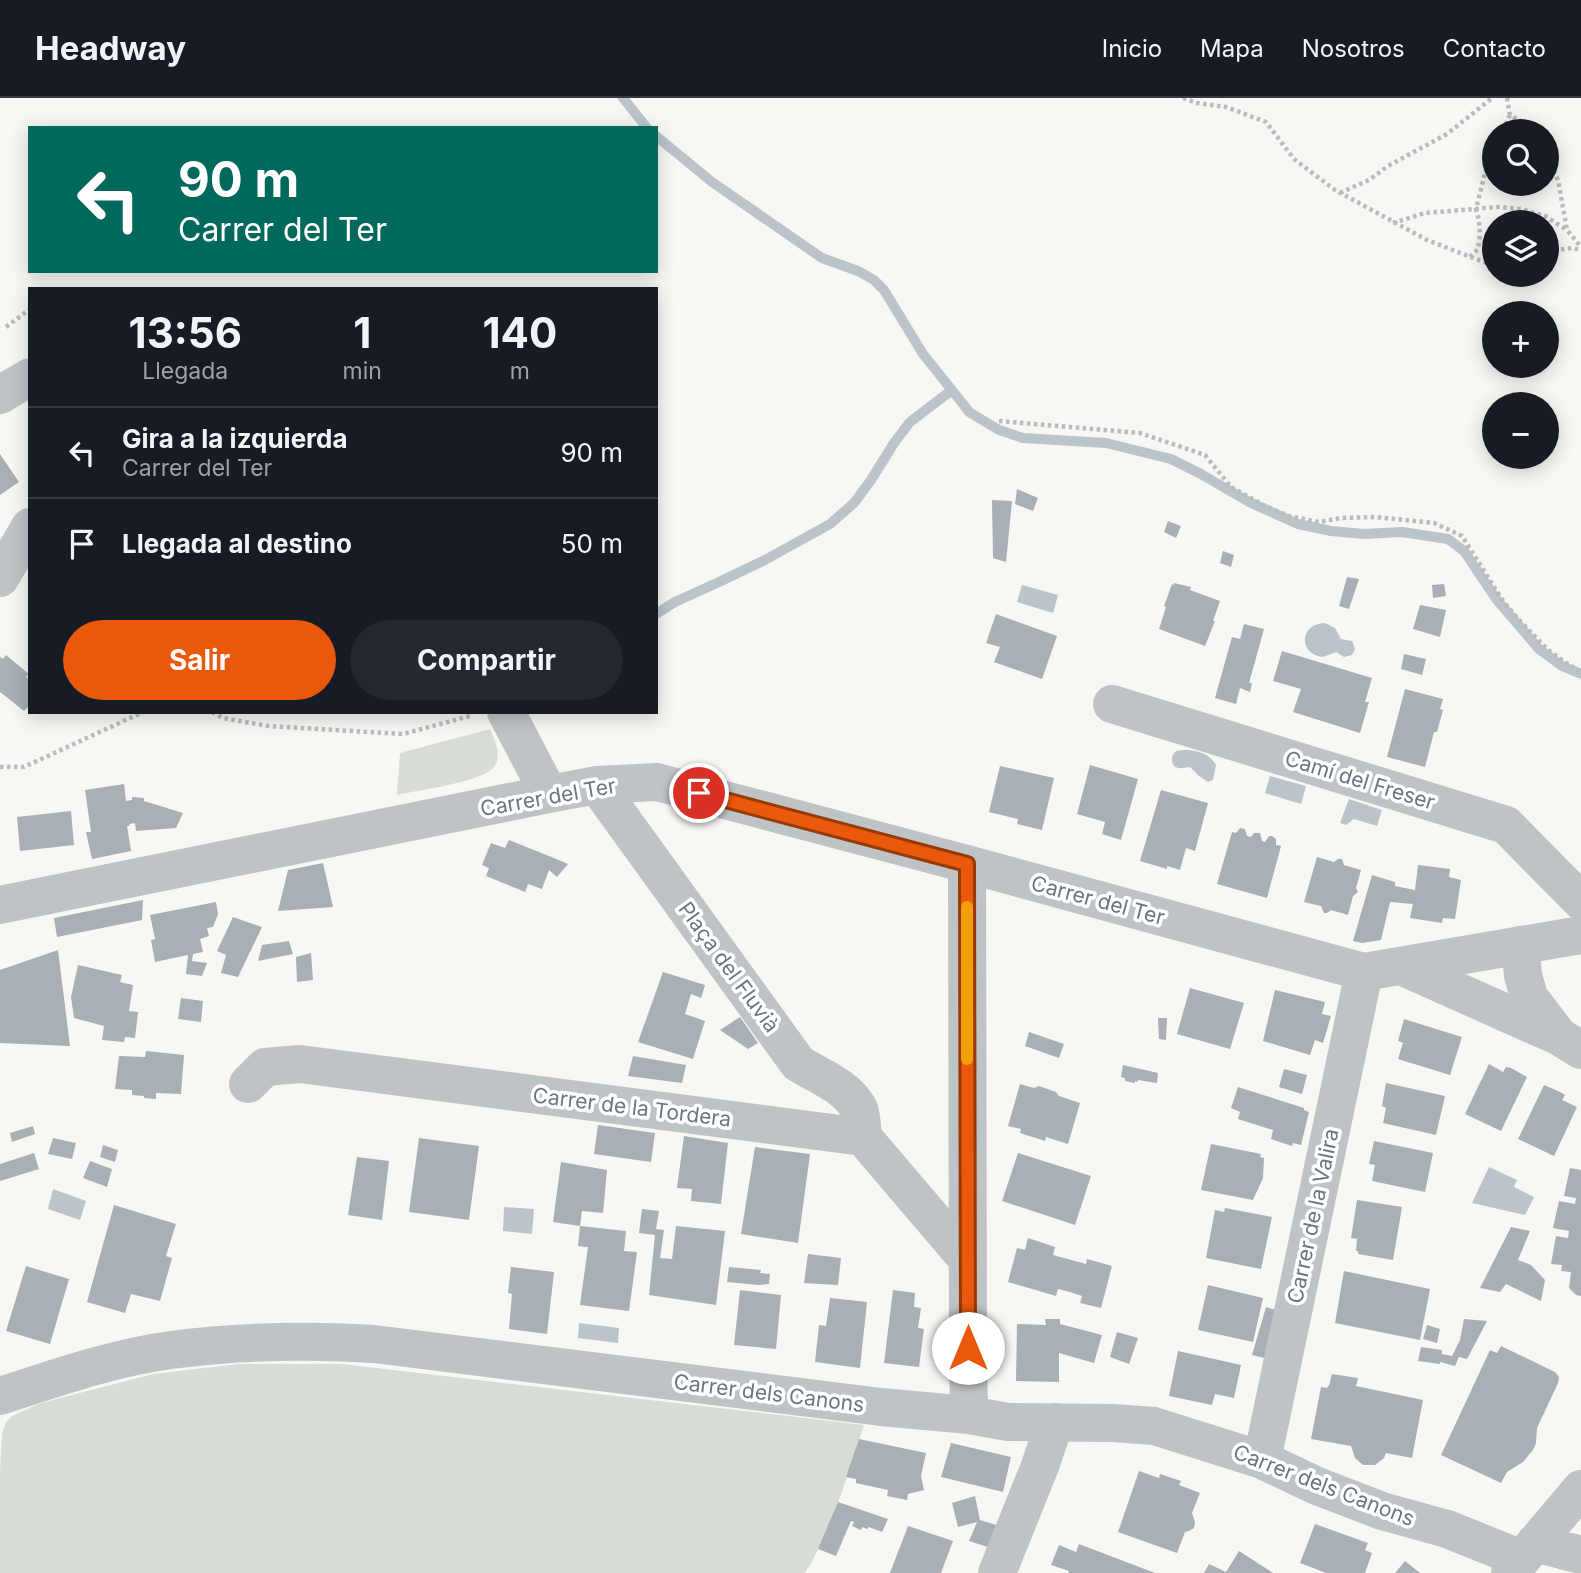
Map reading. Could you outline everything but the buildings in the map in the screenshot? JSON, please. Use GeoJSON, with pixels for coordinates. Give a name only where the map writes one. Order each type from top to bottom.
{"type":"FeatureCollection","features":[{"type":"Feature","properties":{"kind":"street"},"geometry":{"type":"LineString","coordinates":[[0,395],[28,378]]}},
{"type":"Feature","properties":{"kind":"street"},"geometry":{"type":"LineString","coordinates":[[0,578],[28,530]]}},
{"type":"Feature","properties":{"kind":"street","name":"Camí del Freser"},"geometry":{"type":"LineString","coordinates":[[1112,704],[1506,825],[1581,901]]}},
{"type":"Feature","properties":{"kind":"street"},"geometry":{"type":"LineString","coordinates":[[489,714],[549,794]]}},
{"type":"Feature","properties":{"kind":"street","name":"Carrer del Ter"},"geometry":{"type":"LineString","coordinates":[[0,905],[597,785],[657,782],[1364,972],[1581,935]]}},
{"type":"Feature","properties":{"kind":"street","name":"Plaça del Fluvià"},"geometry":{"type":"LineString","coordinates":[[597,785],[798,1063],[847,1093],[860,1111],[863,1137]]}},
{"type":"Feature","properties":{"kind":"street"},"geometry":{"type":"LineString","coordinates":[[967,864],[967,1259],[970,1415]]}},
{"type":"Feature","properties":{"kind":"street"},"geometry":{"type":"LineString","coordinates":[[1520,946],[1528,997],[1570,1044]]}},
{"type":"Feature","properties":{"kind":"street"},"geometry":{"type":"LineString","coordinates":[[1403,967],[1570,1044]]}},
{"type":"Feature","properties":{"kind":"street","name":"Carrer de la Valira"},"geometry":{"type":"LineString","coordinates":[[1262,1460],[1364,972]]}},
{"type":"Feature","properties":{"kind":"street","name":"Carrer de la Tordera"},"geometry":{"type":"LineString","coordinates":[[248,1084],[265,1067],[300,1064],[863,1137]]}},
{"type":"Feature","properties":{"kind":"street"},"geometry":{"type":"LineString","coordinates":[[863,1137],[967,1259]]}},
{"type":"Feature","properties":{"kind":"street","name":"Carrer dels Canons"},"geometry":{"type":"LineString","coordinates":[[0,1396],[92,1366],[169,1350],[245,1342],[374,1343],[881,1407],[970,1415],[1008,1422],[1154,1426],[1262,1460],[1317,1486],[1369,1506],[1447,1530],[1522,1558],[1581,1555]]}},
{"type":"Feature","properties":{"kind":"street"},"geometry":{"type":"LineString","coordinates":[[997,1573],[1055,1422]]}},
{"type":"Feature","properties":{"kind":"street"},"geometry":{"type":"LineString","coordinates":[[1522,1558],[1581,1489]]}},
{"type":"Feature","properties":{"kind":"path"},"geometry":{"type":"LineString","coordinates":[[1183,98],[1226,107],[1266,121],[1294,159],[1340,193],[1427,240],[1482,261]]}},
{"type":"Feature","properties":{"kind":"path"},"geometry":{"type":"LineString","coordinates":[[1340,193],[1369,180],[1388,166],[1447,134],[1492,98]]}},
{"type":"Feature","properties":{"kind":"path"},"geometry":{"type":"LineString","coordinates":[[1507,98],[1508,119]]}},
{"type":"Feature","properties":{"kind":"path"},"geometry":{"type":"LineString","coordinates":[[1510,115],[1518,119]]}},
{"type":"Feature","properties":{"kind":"path"},"geometry":{"type":"LineString","coordinates":[[1470,257],[1478,249],[1480,235],[1476,209],[1482,185]]}},
{"type":"Feature","properties":{"kind":"path"},"geometry":{"type":"LineString","coordinates":[[1559,186],[1567,230]]}},
{"type":"Feature","properties":{"kind":"path"},"geometry":{"type":"LineString","coordinates":[[1393,223],[1425,214],[1499,207],[1521,209],[1545,215],[1567,230],[1581,249]]}},
{"type":"Feature","properties":{"kind":"path"},"geometry":{"type":"LineString","coordinates":[[1559,250],[1581,249]]}},
{"type":"Feature","properties":{"kind":"path"},"geometry":{"type":"LineString","coordinates":[[6,327],[28,310]]}},
{"type":"Feature","properties":{"kind":"path"},"geometry":{"type":"LineString","coordinates":[[999,421],[1140,433],[1154,437],[1205,455],[1231,487],[1289,516],[1319,522],[1376,517],[1434,523],[1462,536],[1503,601],[1518,619],[1548,649],[1581,671]]}},
{"type":"Feature","properties":{"kind":"path"},"geometry":{"type":"LineString","coordinates":[[0,767],[24,767],[139,714]]}},
{"type":"Feature","properties":{"kind":"path"},"geometry":{"type":"LineString","coordinates":[[216,714],[223,718],[268,726],[403,734],[489,714]]}},
{"type":"Feature","properties":{"kind":"shaded area"},"geometry":{"type":"Polygon","coordinates":[[[1022,585],[1058,595],[1053,613],[1017,602],[1022,585]]]}},
{"type":"Feature","properties":{"kind":"shaded area"},"geometry":{"type":"Polygon","coordinates":[[[1325,623],[1335,628],[1341,639],[1352,641],[1355,649],[1352,655],[1344,657],[1336,652],[1323,657],[1309,651],[1306,633],[1310,628],[1325,623]]]}},
{"type":"Feature","properties":{"kind":"shaded area"},"geometry":{"type":"Polygon","coordinates":[[[490,729],[497,748],[497,758],[494,767],[488,772],[449,785],[397,795],[400,753],[490,729]]]}},
{"type":"Feature","properties":{"kind":"shaded area"},"geometry":{"type":"Polygon","coordinates":[[[1179,750],[1204,754],[1214,761],[1216,765],[1213,780],[1208,782],[1190,767],[1180,768],[1174,765],[1173,754],[1179,750]]]}},
{"type":"Feature","properties":{"kind":"shaded area"},"geometry":{"type":"Polygon","coordinates":[[[1270,776],[1306,786],[1301,804],[1265,793],[1270,776]]]}},
{"type":"Feature","properties":{"kind":"shaded area"},"geometry":{"type":"Polygon","coordinates":[[[1349,799],[1382,810],[1377,826],[1354,819],[1346,825],[1340,823],[1349,799]]]}},
{"type":"Feature","properties":{"kind":"shaded area"},"geometry":{"type":"Polygon","coordinates":[[[1489,1167],[1517,1180],[1514,1187],[1534,1197],[1525,1215],[1472,1203],[1489,1167]]]}},
{"type":"Feature","properties":{"kind":"shaded area"},"geometry":{"type":"Polygon","coordinates":[[[53,1189],[86,1201],[80,1220],[48,1209],[53,1189]]]}},
{"type":"Feature","properties":{"kind":"shaded area"},"geometry":{"type":"Polygon","coordinates":[[[504,1207],[534,1209],[532,1234],[503,1231],[504,1207]]]}},
{"type":"Feature","properties":{"kind":"shaded area"},"geometry":{"type":"Polygon","coordinates":[[[579,1323],[619,1328],[618,1343],[578,1338],[579,1323]]]}},
{"type":"Feature","properties":{"kind":"shaded area"},"geometry":{"type":"Polygon","coordinates":[[[238,1364],[342,1364],[864,1425],[831,1520],[805,1573],[0,1573],[2,1434],[6,1422],[12,1416],[41,1403],[153,1374],[238,1364]]]}},
{"type":"Feature","properties":{"kind":"waterway"},"geometry":{"type":"LineString","coordinates":[[623,98],[645,126]]}},
{"type":"Feature","properties":{"kind":"waterway"},"geometry":{"type":"LineString","coordinates":[[658,138],[712,182],[822,258],[874,280],[884,290],[923,354],[969,412],[999,430],[1023,438],[1106,443],[1171,459],[1249,502],[1298,524],[1331,531],[1364,534],[1402,532],[1448,539],[1464,551],[1497,600],[1539,649],[1562,666],[1581,674]]}},
{"type":"Feature","properties":{"kind":"waterway"},"geometry":{"type":"LineString","coordinates":[[658,613],[675,602],[765,560],[830,524],[854,503],[910,422],[952,390]]}},
{"type":"Feature","properties":{"kind":"slow traffic"},"geometry":{"type":"LineString","coordinates":[[967,907],[967,1059]]}},
{"type":"Feature","properties":{"kind":"route"},"geometry":{"type":"LineString","coordinates":[[699,793],[967,864],[968,1348]]}}]}
